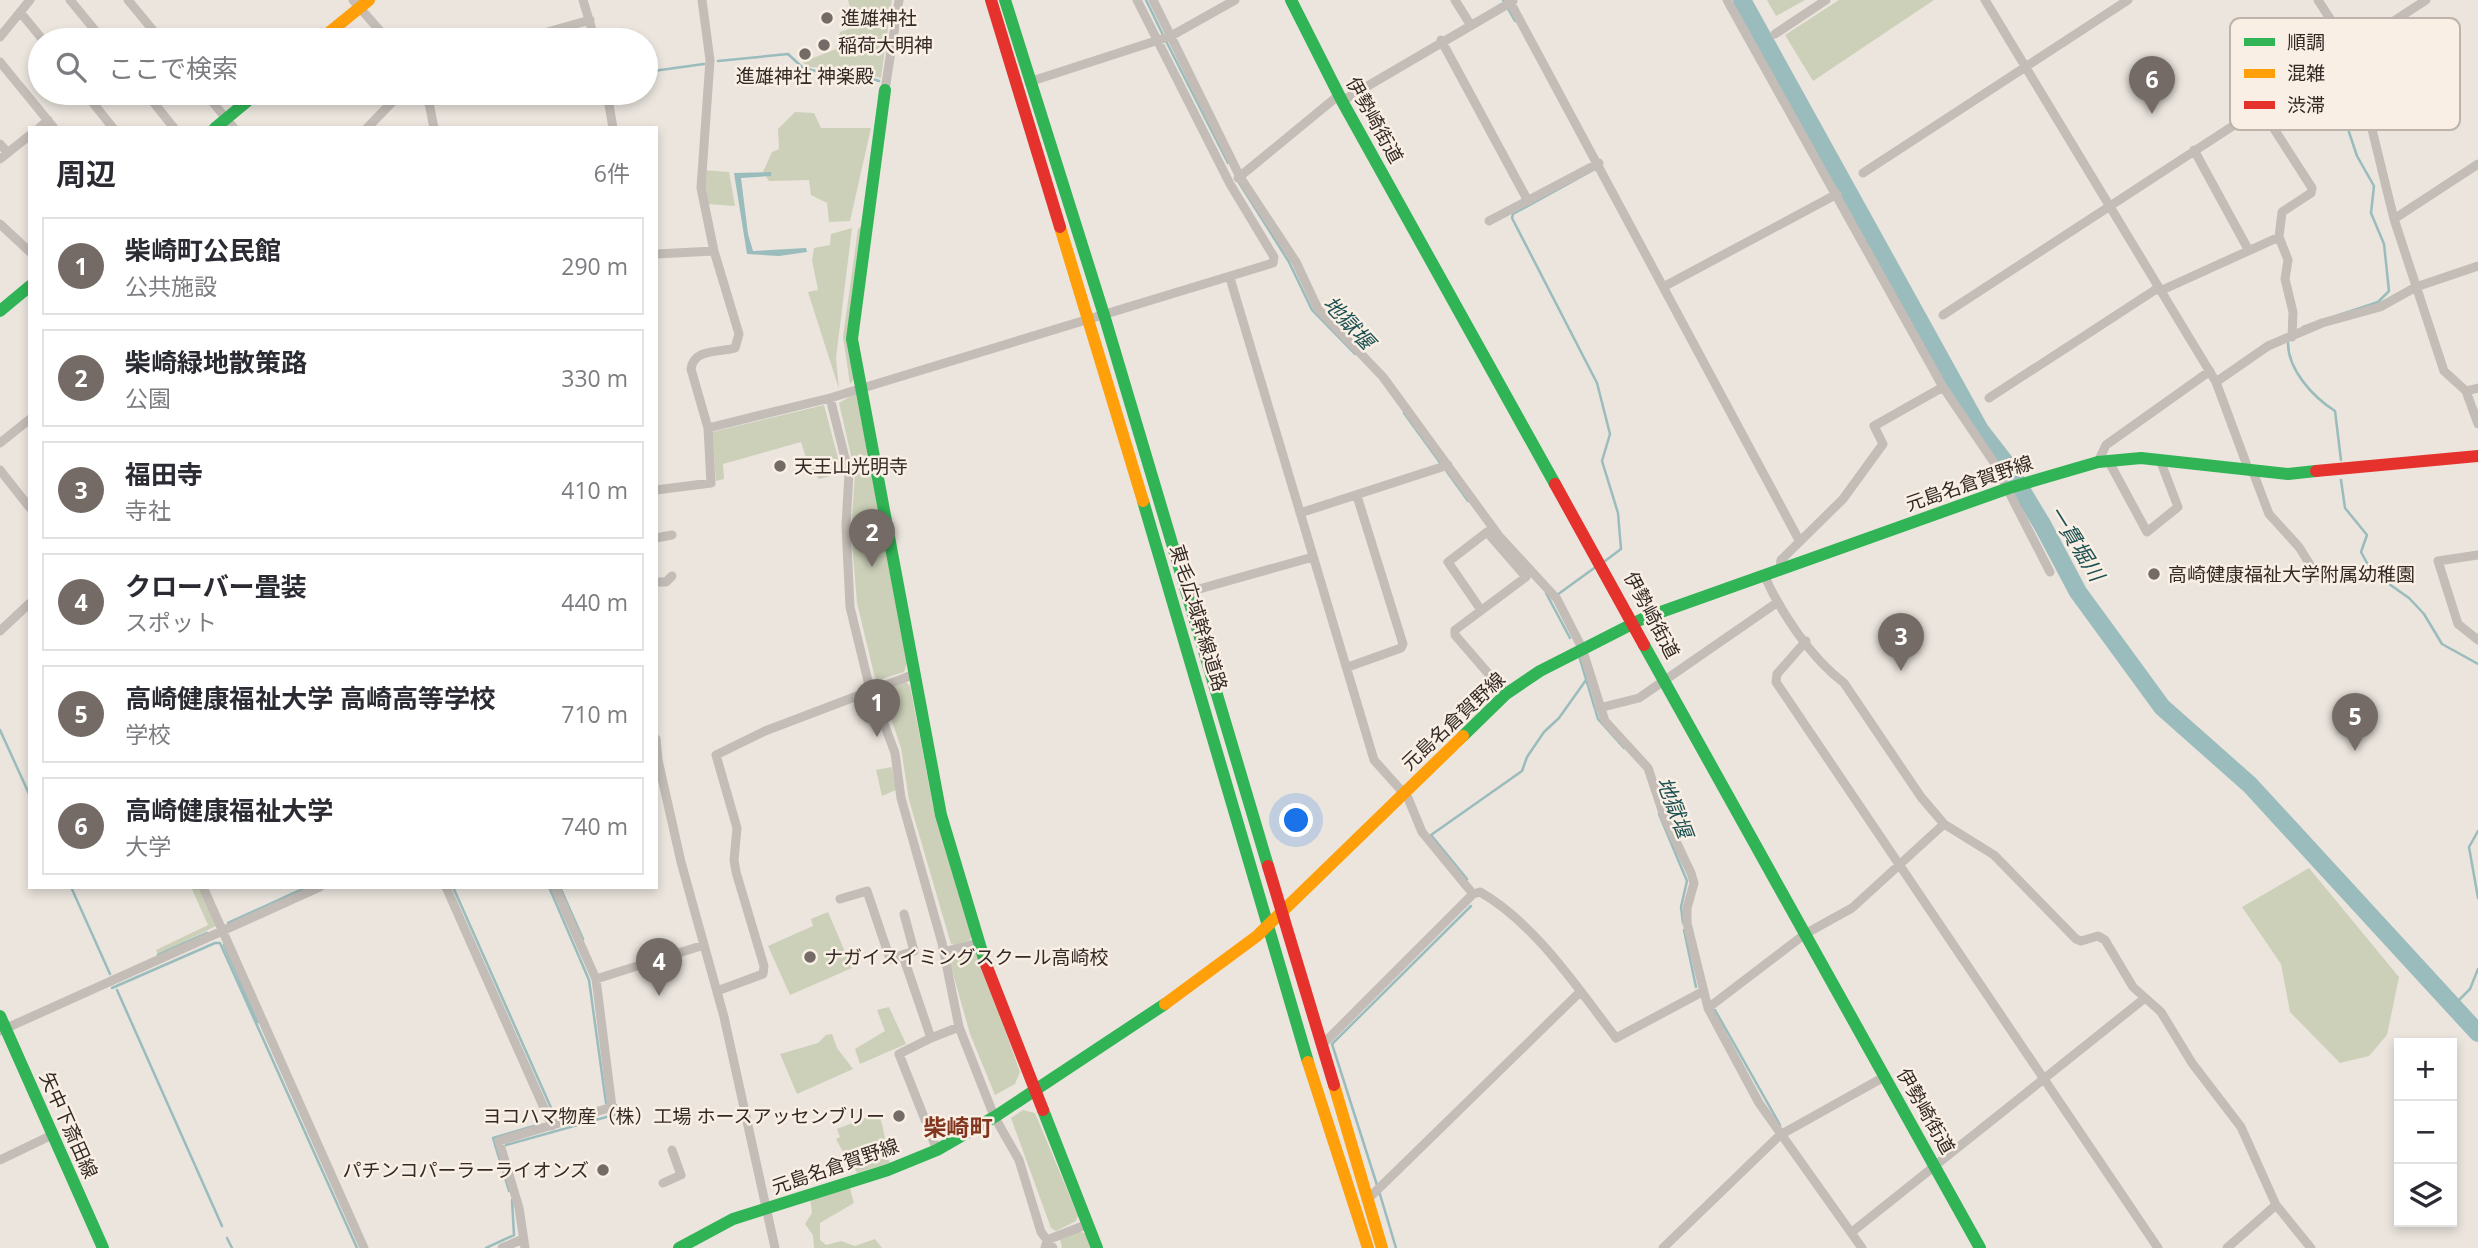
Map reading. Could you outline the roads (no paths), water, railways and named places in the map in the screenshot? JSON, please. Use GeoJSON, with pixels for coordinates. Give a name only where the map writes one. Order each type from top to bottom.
{"type":"FeatureCollection","features":[{"type":"Feature","properties":{"kind":"main road","name":"東毛広域幹線道路"},"geometry":{"type":"LineString","coordinates":[[991,0],[1270,924],[1313,1078],[1368,1248]]}},
{"type":"Feature","properties":{"kind":"main road","name":"東毛広域幹線道路"},"geometry":{"type":"LineString","coordinates":[[1005,0],[1104,315],[1382,1248]]}},
{"type":"Feature","properties":{"kind":"main road","name":"伊勢崎街道"},"geometry":{"type":"LineString","coordinates":[[1291,0],[1341,98],[1980,1248]]}},
{"type":"Feature","properties":{"kind":"main road"},"geometry":{"type":"LineString","coordinates":[[333,28],[360,3]]}},
{"type":"Feature","properties":{"kind":"main road"},"geometry":{"type":"LineString","coordinates":[[885,90],[852,339],[863,386],[941,815],[978,943],[1097,1248]]}},
{"type":"Feature","properties":{"kind":"main road"},"geometry":{"type":"LineString","coordinates":[[230,123],[246,105]]}},
{"type":"Feature","properties":{"kind":"main road"},"geometry":{"type":"LineString","coordinates":[[0,311],[28,288]]}},
{"type":"Feature","properties":{"kind":"main road","name":"元島名倉賀野線"},"geometry":{"type":"LineString","coordinates":[[679,1248],[702,1234],[765,1210],[937,1150],[1034,1091],[1219,967],[1270,924],[1506,694],[1540,671],[1634,622],[2028,482],[2103,461],[2160,460],[2251,472],[2312,474],[2478,456]]}},
{"type":"Feature","properties":{"kind":"main road","name":"矢中下斎田線"},"geometry":{"type":"LineString","coordinates":[[0,1016],[3,1030],[52,1135],[98,1246]]}},
{"type":"Feature","properties":{"kind":"street"},"geometry":{"type":"LineString","coordinates":[[1,34],[30,0]]}},
{"type":"Feature","properties":{"kind":"street"},"geometry":{"type":"LineString","coordinates":[[70,0],[93,28]]}},
{"type":"Feature","properties":{"kind":"street"},"geometry":{"type":"LineString","coordinates":[[128,0],[151,28]]}},
{"type":"Feature","properties":{"kind":"street"},"geometry":{"type":"LineString","coordinates":[[583,0],[592,28]]}},
{"type":"Feature","properties":{"kind":"street"},"geometry":{"type":"LineString","coordinates":[[658,489],[711,483],[708,428],[691,369],[692,362],[702,354],[735,348],[739,340],[714,251],[701,188],[710,60],[702,0]]}},
{"type":"Feature","properties":{"kind":"street"},"geometry":{"type":"LineString","coordinates":[[885,90],[898,0]]}},
{"type":"Feature","properties":{"kind":"street"},"geometry":{"type":"LineString","coordinates":[[708,428],[830,398],[1273,263],[1274,257],[1230,184],[1137,0]]}},
{"type":"Feature","properties":{"kind":"street"},"geometry":{"type":"LineString","coordinates":[[1153,0],[1240,177],[1296,262],[1318,309],[1383,377],[1520,565],[1526,577],[1455,630],[1455,635],[1506,694]]}},
{"type":"Feature","properties":{"kind":"street"},"geometry":{"type":"LineString","coordinates":[[1029,82],[1171,36],[1235,0]]}},
{"type":"Feature","properties":{"kind":"street"},"geometry":{"type":"LineString","coordinates":[[1455,0],[1470,24]]}},
{"type":"Feature","properties":{"kind":"street"},"geometry":{"type":"LineString","coordinates":[[1727,0],[1943,387],[1993,461],[2050,572]]}},
{"type":"Feature","properties":{"kind":"street"},"geometry":{"type":"LineString","coordinates":[[1775,34],[1826,0]]}},
{"type":"Feature","properties":{"kind":"street"},"geometry":{"type":"LineString","coordinates":[[1985,0],[2210,371],[2269,514],[2300,547],[2317,576]]}},
{"type":"Feature","properties":{"kind":"street"},"geometry":{"type":"LineString","coordinates":[[1863,173],[2128,0]]}},
{"type":"Feature","properties":{"kind":"street"},"geometry":{"type":"LineString","coordinates":[[2318,0],[2330,18]]}},
{"type":"Feature","properties":{"kind":"street"},"geometry":{"type":"LineString","coordinates":[[2400,18],[2426,0]]}},
{"type":"Feature","properties":{"kind":"street"},"geometry":{"type":"LineString","coordinates":[[1230,184],[1341,98],[1511,1],[1799,540]]}},
{"type":"Feature","properties":{"kind":"street"},"geometry":{"type":"LineString","coordinates":[[360,3],[379,28]]}},
{"type":"Feature","properties":{"kind":"street"},"geometry":{"type":"LineString","coordinates":[[20,12],[33,28]]}},
{"type":"Feature","properties":{"kind":"street"},"geometry":{"type":"LineString","coordinates":[[562,28],[590,20]]}},
{"type":"Feature","properties":{"kind":"street"},"geometry":{"type":"LineString","coordinates":[[1441,40],[1528,201]]}},
{"type":"Feature","properties":{"kind":"street"},"geometry":{"type":"LineString","coordinates":[[0,62],[28,96]]}},
{"type":"Feature","properties":{"kind":"street"},"geometry":{"type":"LineString","coordinates":[[35,105],[51,124]]}},
{"type":"Feature","properties":{"kind":"street"},"geometry":{"type":"LineString","coordinates":[[95,105],[111,126]]}},
{"type":"Feature","properties":{"kind":"street"},"geometry":{"type":"LineString","coordinates":[[156,105],[172,126]]}},
{"type":"Feature","properties":{"kind":"street"},"geometry":{"type":"LineString","coordinates":[[215,105],[230,123]]}},
{"type":"Feature","properties":{"kind":"street"},"geometry":{"type":"LineString","coordinates":[[369,126],[389,105]]}},
{"type":"Feature","properties":{"kind":"street"},"geometry":{"type":"LineString","coordinates":[[429,105],[434,126]]}},
{"type":"Feature","properties":{"kind":"street"},"geometry":{"type":"LineString","coordinates":[[609,105],[613,126]]}},
{"type":"Feature","properties":{"kind":"street"},"geometry":{"type":"LineString","coordinates":[[1943,315],[2230,127]]}},
{"type":"Feature","properties":{"kind":"street"},"geometry":{"type":"LineString","coordinates":[[2275,130],[2312,188],[2311,193],[2284,208],[2279,237],[2288,260],[2285,279],[2293,312],[2291,337]]}},
{"type":"Feature","properties":{"kind":"street"},"geometry":{"type":"LineString","coordinates":[[2372,130],[2395,219],[2444,371],[2466,391],[2478,424]]}},
{"type":"Feature","properties":{"kind":"street"},"geometry":{"type":"LineString","coordinates":[[0,144],[4,156],[28,137]]}},
{"type":"Feature","properties":{"kind":"street"},"geometry":{"type":"LineString","coordinates":[[2194,150],[2248,249]]}},
{"type":"Feature","properties":{"kind":"street"},"geometry":{"type":"LineString","coordinates":[[1489,221],[1599,163]]}},
{"type":"Feature","properties":{"kind":"street"},"geometry":{"type":"LineString","coordinates":[[2395,219],[2478,164]]}},
{"type":"Feature","properties":{"kind":"street"},"geometry":{"type":"LineString","coordinates":[[1665,286],[1837,194]]}},
{"type":"Feature","properties":{"kind":"street"},"geometry":{"type":"LineString","coordinates":[[0,224],[28,250]]}},
{"type":"Feature","properties":{"kind":"street"},"geometry":{"type":"LineString","coordinates":[[1989,398],[2159,290],[2279,237]]}},
{"type":"Feature","properties":{"kind":"street"},"geometry":{"type":"LineString","coordinates":[[658,254],[714,251]]}},
{"type":"Feature","properties":{"kind":"street"},"geometry":{"type":"LineString","coordinates":[[2216,382],[2268,346],[2322,323],[2380,307],[2416,287],[2478,266]]}},
{"type":"Feature","properties":{"kind":"street"},"geometry":{"type":"LineString","coordinates":[[1230,278],[1348,667],[1370,753],[1404,793],[1422,832],[1473,894]]}},
{"type":"Feature","properties":{"kind":"street"},"geometry":{"type":"LineString","coordinates":[[2160,460],[2178,507],[2147,532],[2103,461],[2106,445],[2210,371]]}},
{"type":"Feature","properties":{"kind":"street"},"geometry":{"type":"LineString","coordinates":[[1780,570],[1781,560],[1843,499],[1883,444],[1874,426],[1943,387]]}},
{"type":"Feature","properties":{"kind":"street"},"geometry":{"type":"LineString","coordinates":[[2466,391],[2478,388]]}},
{"type":"Feature","properties":{"kind":"street"},"geometry":{"type":"LineString","coordinates":[[830,398],[849,474],[846,525],[850,607],[895,753],[901,798],[943,952],[959,1027],[994,1116],[1019,1160],[1037,1224],[1048,1245],[1088,1224]]}},
{"type":"Feature","properties":{"kind":"street"},"geometry":{"type":"LineString","coordinates":[[0,443],[28,421]]}},
{"type":"Feature","properties":{"kind":"street"},"geometry":{"type":"LineString","coordinates":[[1300,513],[1448,465]]}},
{"type":"Feature","properties":{"kind":"street"},"geometry":{"type":"LineString","coordinates":[[0,470],[28,505]]}},
{"type":"Feature","properties":{"kind":"street"},"geometry":{"type":"LineString","coordinates":[[1348,667],[1401,648],[1403,643],[1357,496]]}},
{"type":"Feature","properties":{"kind":"street"},"geometry":{"type":"LineString","coordinates":[[1481,610],[1448,562],[1487,532],[1557,599],[1582,648],[1605,721],[1648,768],[1664,816],[1691,873],[1693,883],[1687,908],[1687,923],[1708,1008],[1759,1103],[1862,1248]]}},
{"type":"Feature","properties":{"kind":"street"},"geometry":{"type":"LineString","coordinates":[[658,538],[672,536]]}},
{"type":"Feature","properties":{"kind":"street"},"geometry":{"type":"LineString","coordinates":[[2478,555],[2438,561],[2458,624],[2478,640]]}},
{"type":"Feature","properties":{"kind":"street"},"geometry":{"type":"LineString","coordinates":[[1185,593],[1313,557]]}},
{"type":"Feature","properties":{"kind":"street"},"geometry":{"type":"LineString","coordinates":[[1763,575],[1778,602],[1806,641],[1828,670],[1844,683],[1921,797],[1944,824],[1994,855],[2076,939],[2081,942],[2098,936],[2105,940],[2133,987],[2161,1012],[2192,1063],[2241,1127],[2276,1205],[2311,1248]]}},
{"type":"Feature","properties":{"kind":"street"},"geometry":{"type":"LineString","coordinates":[[658,582],[666,582],[672,576]]}},
{"type":"Feature","properties":{"kind":"street"},"geometry":{"type":"LineString","coordinates":[[1599,708],[1631,702],[1778,602]]}},
{"type":"Feature","properties":{"kind":"street"},"geometry":{"type":"LineString","coordinates":[[0,631],[28,605]]}},
{"type":"Feature","properties":{"kind":"street"},"geometry":{"type":"LineString","coordinates":[[1806,641],[1777,674],[1776,682],[2158,1248]]}},
{"type":"Feature","properties":{"kind":"street"},"geometry":{"type":"LineString","coordinates":[[717,991],[754,980],[763,974],[764,966],[736,872],[734,860],[737,828],[716,755],[765,731],[915,674]]}},
{"type":"Feature","properties":{"kind":"street"},"geometry":{"type":"LineString","coordinates":[[658,760],[678,849],[717,991],[775,1248]]}},
{"type":"Feature","properties":{"kind":"street"},"geometry":{"type":"LineString","coordinates":[[1708,1008],[1805,934],[1852,908],[1944,824]]}},
{"type":"Feature","properties":{"kind":"street"},"geometry":{"type":"LineString","coordinates":[[204,889],[364,1248]]}},
{"type":"Feature","properties":{"kind":"street"},"geometry":{"type":"LineString","coordinates":[[3,1030],[316,889]]}},
{"type":"Feature","properties":{"kind":"street"},"geometry":{"type":"LineString","coordinates":[[447,889],[552,1126]]}},
{"type":"Feature","properties":{"kind":"street"},"geometry":{"type":"LineString","coordinates":[[502,1248],[524,1244],[519,1208],[499,1141],[612,1107],[596,979],[556,889]]}},
{"type":"Feature","properties":{"kind":"street"},"geometry":{"type":"LineString","coordinates":[[840,899],[867,891],[890,959],[914,951],[904,914]]}},
{"type":"Feature","properties":{"kind":"street"},"geometry":{"type":"LineString","coordinates":[[1320,1046],[1473,894],[1480,892],[1509,912],[1580,992],[1616,1038],[1702,992]]}},
{"type":"Feature","properties":{"kind":"street"},"geometry":{"type":"LineString","coordinates":[[943,952],[978,943]]}},
{"type":"Feature","properties":{"kind":"street"},"geometry":{"type":"LineString","coordinates":[[596,979],[704,945]]}},
{"type":"Feature","properties":{"kind":"street"},"geometry":{"type":"LineString","coordinates":[[903,956],[931,1038]]}},
{"type":"Feature","properties":{"kind":"street"},"geometry":{"type":"LineString","coordinates":[[1368,1199],[1580,992]]}},
{"type":"Feature","properties":{"kind":"street"},"geometry":{"type":"LineString","coordinates":[[1852,1232],[2146,998]]}},
{"type":"Feature","properties":{"kind":"street"},"geometry":{"type":"LineString","coordinates":[[937,1150],[899,1054],[959,1027]]}},
{"type":"Feature","properties":{"kind":"street"},"geometry":{"type":"LineString","coordinates":[[1663,1248],[1780,1135],[1884,1077]]}},
{"type":"Feature","properties":{"kind":"street"},"geometry":{"type":"LineString","coordinates":[[0,1160],[52,1135]]}},
{"type":"Feature","properties":{"kind":"street"},"geometry":{"type":"LineString","coordinates":[[663,1183],[681,1175],[672,1150]]}},
{"type":"Feature","properties":{"kind":"street"},"geometry":{"type":"LineString","coordinates":[[2227,1248],[2276,1205]]}},
{"type":"Feature","properties":{"kind":"water"},"geometry":{"type":"Polygon","coordinates":[[[771,172],[771,176],[741,178],[748,234],[753,251],[806,248],[807,252],[779,256],[747,254],[734,173],[771,172]]]}},
{"type":"Feature","properties":{"kind":"waterway","name":"地獄堰"},"geometry":{"type":"LineString","coordinates":[[1146,0],[1163,35]]}},
{"type":"Feature","properties":{"kind":"waterway"},"geometry":{"type":"LineString","coordinates":[[1503,0],[1515,21]]}},
{"type":"Feature","properties":{"kind":"waterway","name":"一貫堀川"},"geometry":{"type":"LineString","coordinates":[[1742,0],[1980,430],[2004,461],[2078,592],[2162,707],[2250,785],[2478,1033]]}},
{"type":"Feature","properties":{"kind":"waterway","name":"地獄堰"},"geometry":{"type":"LineString","coordinates":[[1166,41],[1228,163]]}},
{"type":"Feature","properties":{"kind":"waterway"},"geometry":{"type":"LineString","coordinates":[[718,61],[788,54],[802,67],[815,71],[847,71],[879,81]]}},
{"type":"Feature","properties":{"kind":"waterway"},"geometry":{"type":"LineString","coordinates":[[658,70],[704,64]]}},
{"type":"Feature","properties":{"kind":"waterway"},"geometry":{"type":"LineString","coordinates":[[2303,327],[2378,302],[2389,291],[2384,244],[2371,213],[2374,186],[2357,156],[2348,130]]}},
{"type":"Feature","properties":{"kind":"waterway"},"geometry":{"type":"LineString","coordinates":[[1595,169],[1513,214],[1512,218],[1597,383],[1610,434],[1602,461],[1618,513],[1621,549],[1605,561]]}},
{"type":"Feature","properties":{"kind":"waterway","name":"地獄堰"},"geometry":{"type":"LineString","coordinates":[[1238,181],[1289,262],[1312,310],[1355,354]]}},
{"type":"Feature","properties":{"kind":"waterway"},"geometry":{"type":"LineString","coordinates":[[2288,343],[2292,363],[2303,382],[2335,411],[2341,460]]}},
{"type":"Feature","properties":{"kind":"waterway","name":"地獄堰"},"geometry":{"type":"LineString","coordinates":[[1404,413],[1441,464]]}},
{"type":"Feature","properties":{"kind":"waterway","name":"地獄堰"},"geometry":{"type":"LineString","coordinates":[[1445,469],[1468,501]]}},
{"type":"Feature","properties":{"kind":"waterway"},"geometry":{"type":"LineString","coordinates":[[2341,480],[2345,508],[2367,535],[2361,552],[2372,572],[2409,598],[2424,614],[2442,644],[2478,664]]}},
{"type":"Feature","properties":{"kind":"waterway"},"geometry":{"type":"LineString","coordinates":[[1557,595],[1597,566]]}},
{"type":"Feature","properties":{"kind":"waterway","name":"地獄堰"},"geometry":{"type":"LineString","coordinates":[[1546,593],[1570,638]]}},
{"type":"Feature","properties":{"kind":"waterway","name":"地獄堰"},"geometry":{"type":"LineString","coordinates":[[1579,656],[1598,719],[1624,748]]}},
{"type":"Feature","properties":{"kind":"waterway"},"geometry":{"type":"LineString","coordinates":[[1467,879],[1431,835],[1522,771],[1527,757],[1544,732],[1559,718],[1586,680]]}},
{"type":"Feature","properties":{"kind":"waterway"},"geometry":{"type":"LineString","coordinates":[[0,730],[28,792]]}},
{"type":"Feature","properties":{"kind":"waterway","name":"地獄堰"},"geometry":{"type":"LineString","coordinates":[[1659,814],[1687,881],[1681,907],[1683,923]]}},
{"type":"Feature","properties":{"kind":"waterway"},"geometry":{"type":"LineString","coordinates":[[2478,831],[2469,847],[2478,898]]}},
{"type":"Feature","properties":{"kind":"waterway"},"geometry":{"type":"LineString","coordinates":[[72,889],[110,974]]}},
{"type":"Feature","properties":{"kind":"waterway"},"geometry":{"type":"LineString","coordinates":[[228,923],[303,889]]}},
{"type":"Feature","properties":{"kind":"waterway"},"geometry":{"type":"LineString","coordinates":[[454,889],[552,1110]]}},
{"type":"Feature","properties":{"kind":"waterway"},"geometry":{"type":"LineString","coordinates":[[550,889],[589,980],[606,1103]]}},
{"type":"Feature","properties":{"kind":"waterway"},"geometry":{"type":"LineString","coordinates":[[561,889],[583,939]]}},
{"type":"Feature","properties":{"kind":"waterway"},"geometry":{"type":"LineString","coordinates":[[1377,1185],[1332,1044],[1471,906]]}},
{"type":"Feature","properties":{"kind":"waterway","name":"地獄堰"},"geometry":{"type":"LineString","coordinates":[[1684,930],[1696,987]]}},
{"type":"Feature","properties":{"kind":"waterway"},"geometry":{"type":"LineString","coordinates":[[158,955],[207,933]]}},
{"type":"Feature","properties":{"kind":"waterway"},"geometry":{"type":"LineString","coordinates":[[112,988],[220,943],[357,1248]]}},
{"type":"Feature","properties":{"kind":"waterway"},"geometry":{"type":"LineString","coordinates":[[224,945],[258,1022]]}},
{"type":"Feature","properties":{"kind":"waterway"},"geometry":{"type":"LineString","coordinates":[[2452,1007],[2470,989],[2478,969]]}},
{"type":"Feature","properties":{"kind":"waterway"},"geometry":{"type":"LineString","coordinates":[[117,990],[222,1226]]}},
{"type":"Feature","properties":{"kind":"waterway","name":"地獄堰"},"geometry":{"type":"LineString","coordinates":[[1715,1010],[1780,1125]]}},
{"type":"Feature","properties":{"kind":"waterway"},"geometry":{"type":"LineString","coordinates":[[506,1145],[617,1114],[616,1105]]}},
{"type":"Feature","properties":{"kind":"waterway"},"geometry":{"type":"LineString","coordinates":[[509,1191],[493,1138],[534,1126]]}},
{"type":"Feature","properties":{"kind":"waterway"},"geometry":{"type":"LineString","coordinates":[[1379,1191],[1396,1248]]}},
{"type":"Feature","properties":{"kind":"waterway"},"geometry":{"type":"LineString","coordinates":[[486,1248],[514,1235],[512,1200]]}},
{"type":"Feature","properties":{"kind":"waterway"},"geometry":{"type":"LineString","coordinates":[[227,1238],[232,1248]]}},
{"type":"Feature","properties":{"kind":"place","name":"進雄神社"},"geometry":{"type":"Point","coordinates":[827,18]}},
{"type":"Feature","properties":{"kind":"place","name":"稲荷大明神"},"geometry":{"type":"Point","coordinates":[824,45]}},
{"type":"Feature","properties":{"kind":"place","name":"進雄神社 神楽殿"},"geometry":{"type":"Point","coordinates":[805,54]}},
{"type":"Feature","properties":{"kind":"place","name":"高崎健康福祉大学"},"geometry":{"type":"Point","coordinates":[2152,114]}},
{"type":"Feature","properties":{"kind":"place","name":"天王山光明寺"},"geometry":{"type":"Point","coordinates":[780,466]}},
{"type":"Feature","properties":{"kind":"place","name":"柴崎緑地散策路"},"geometry":{"type":"Point","coordinates":[872,567]}},
{"type":"Feature","properties":{"kind":"place","name":"高崎健康福祉大学附属幼稚園"},"geometry":{"type":"Point","coordinates":[2154,574]}},
{"type":"Feature","properties":{"kind":"place","name":"福田寺"},"geometry":{"type":"Point","coordinates":[1901,671]}},
{"type":"Feature","properties":{"kind":"place","name":"柴崎町公民館"},"geometry":{"type":"Point","coordinates":[877,737]}},
{"type":"Feature","properties":{"kind":"place","name":"高崎健康福祉大学 高崎高等学校"},"geometry":{"type":"Point","coordinates":[2355,751]}},
{"type":"Feature","properties":{"kind":"place","name":"ナガイスイミングスクール高崎校"},"geometry":{"type":"Point","coordinates":[810,957]}},
{"type":"Feature","properties":{"kind":"place","name":"クローバー畳装"},"geometry":{"type":"Point","coordinates":[659,996]}},
{"type":"Feature","properties":{"kind":"place","name":"ヨコハマ物産（株）工場 ホースアッセンブリー"},"geometry":{"type":"Point","coordinates":[899,1116]}},
{"type":"Feature","properties":{"kind":"place","name":"パチンコパーラーライオンズ"},"geometry":{"type":"Point","coordinates":[603,1170]}},
{"type":"Feature","properties":{"kind":"district","name":"柴崎町"},"geometry":{"type":"Point","coordinates":[958,1127]}}]}
